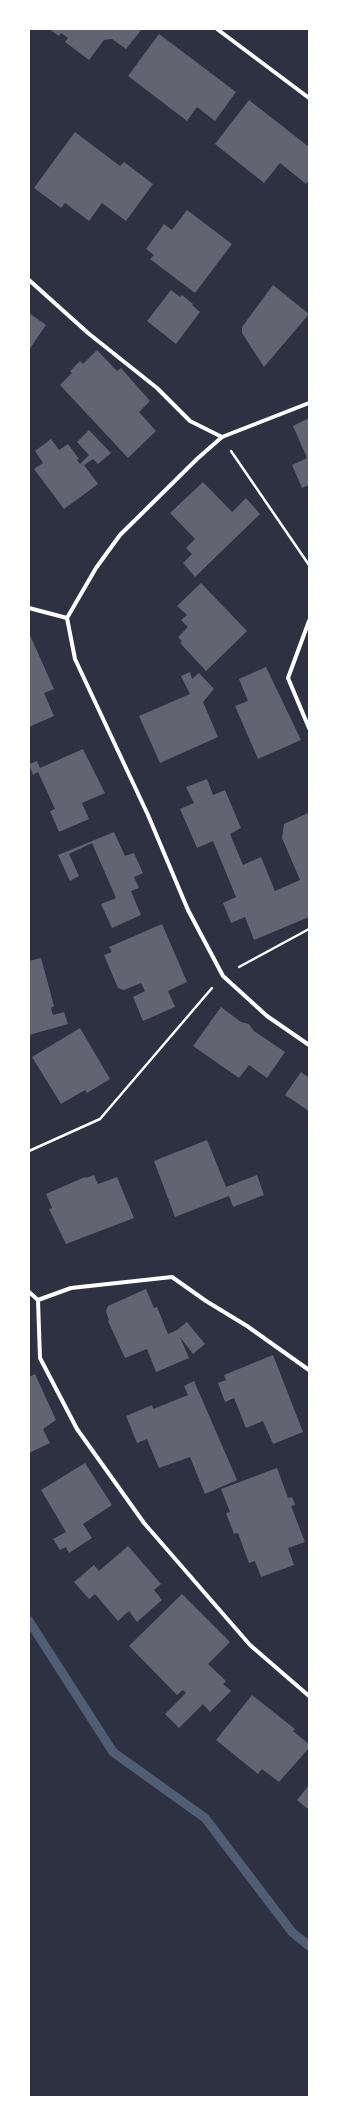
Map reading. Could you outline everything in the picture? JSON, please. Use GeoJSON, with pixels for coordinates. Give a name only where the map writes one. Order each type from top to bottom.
{"type":"FeatureCollection","features":[{"type":"Feature","properties":{"kind":"street"},"geometry":{"type":"LineString","coordinates":[[217,29],[309,98]]}},
{"type":"Feature","properties":{"kind":"street"},"geometry":{"type":"LineString","coordinates":[[29,280],[88,333],[156,388],[190,421],[222,437]]}},
{"type":"Feature","properties":{"kind":"street"},"geometry":{"type":"LineString","coordinates":[[309,403],[222,437],[120,535],[96,568],[67,618],[75,659],[148,815],[188,910],[223,976],[267,1016],[309,1046]]}},
{"type":"Feature","properties":{"kind":"street"},"geometry":{"type":"LineString","coordinates":[[29,608],[67,618]]}},
{"type":"Feature","properties":{"kind":"street"},"geometry":{"type":"LineString","coordinates":[[309,621],[288,678],[309,728]]}},
{"type":"Feature","properties":{"kind":"street"},"geometry":{"type":"LineString","coordinates":[[38,1300],[71,1288],[172,1277],[206,1302],[247,1326],[309,1370]]}},
{"type":"Feature","properties":{"kind":"street"},"geometry":{"type":"LineString","coordinates":[[29,1292],[38,1300],[40,1358],[77,1429],[144,1523],[250,1645],[309,1696]]}},
{"type":"Feature","properties":{"kind":"path"},"geometry":{"type":"LineString","coordinates":[[222,437],[309,565]]}},
{"type":"Feature","properties":{"kind":"path"},"geometry":{"type":"LineString","coordinates":[[29,1150],[100,1119],[223,976],[309,929]]}},
{"type":"Feature","properties":{"kind":"building"},"geometry":{"type":"Polygon","coordinates":[[[49,29],[142,29],[126,49],[112,39],[104,40],[89,60],[65,42],[68,38],[61,33],[59,36],[49,29]]]}},
{"type":"Feature","properties":{"kind":"building"},"geometry":{"type":"Polygon","coordinates":[[[159,34],[236,92],[215,121],[197,107],[187,121],[128,76],[159,34]]]}},
{"type":"Feature","properties":{"kind":"building"},"geometry":{"type":"Polygon","coordinates":[[[249,100],[309,147],[309,183],[307,182],[306,184],[280,163],[264,183],[215,144],[249,100]]]}},
{"type":"Feature","properties":{"kind":"building"},"geometry":{"type":"Polygon","coordinates":[[[75,132],[120,166],[124,162],[153,184],[126,221],[102,203],[89,221],[65,203],[61,208],[34,188],[75,132]]]}},
{"type":"Feature","properties":{"kind":"building"},"geometry":{"type":"Polygon","coordinates":[[[187,210],[232,244],[195,293],[150,259],[154,255],[146,249],[164,224],[172,230],[187,210]]]}},
{"type":"Feature","properties":{"kind":"building"},"geometry":{"type":"Polygon","coordinates":[[[273,285],[309,314],[264,367],[242,333],[242,327],[273,285]]]}},
{"type":"Feature","properties":{"kind":"building"},"geometry":{"type":"Polygon","coordinates":[[[171,290],[180,297],[182,295],[200,312],[176,344],[147,321],[171,290]]]}},
{"type":"Feature","properties":{"kind":"building"},"geometry":{"type":"Polygon","coordinates":[[[29,313],[46,325],[29,350],[29,313]]]}},
{"type":"Feature","properties":{"kind":"building"},"geometry":{"type":"Polygon","coordinates":[[[97,350],[117,371],[121,368],[150,401],[139,412],[156,431],[128,458],[60,385],[72,373],[70,371],[80,361],[83,364],[97,350]]]}},
{"type":"Feature","properties":{"kind":"building"},"geometry":{"type":"Polygon","coordinates":[[[309,418],[309,485],[302,488],[292,465],[307,458],[293,426],[309,418]]]}},
{"type":"Feature","properties":{"kind":"building"},"geometry":{"type":"Polygon","coordinates":[[[89,430],[111,453],[98,464],[93,459],[84,465],[98,484],[64,509],[34,469],[43,463],[35,451],[51,439],[59,450],[68,444],[79,459],[77,460],[80,464],[89,455],[77,442],[89,430]]]}},
{"type":"Feature","properties":{"kind":"building"},"geometry":{"type":"Polygon","coordinates":[[[203,482],[232,512],[246,498],[260,514],[195,577],[183,563],[192,554],[186,548],[195,539],[170,513],[203,482]]]}},
{"type":"Feature","properties":{"kind":"building"},"geometry":{"type":"Polygon","coordinates":[[[201,583],[247,631],[206,671],[180,643],[182,641],[178,637],[188,627],[181,620],[187,615],[177,606],[201,583]]]}},
{"type":"Feature","properties":{"kind":"building"},"geometry":{"type":"Polygon","coordinates":[[[29,633],[54,689],[44,693],[54,716],[29,727],[29,633]]]}},
{"type":"Feature","properties":{"kind":"building"},"geometry":{"type":"Polygon","coordinates":[[[266,667],[301,740],[258,759],[235,706],[248,701],[239,679],[266,667]]]}},
{"type":"Feature","properties":{"kind":"building"},"geometry":{"type":"Polygon","coordinates":[[[190,672],[192,679],[199,673],[214,689],[203,702],[218,737],[160,763],[139,716],[190,694],[181,676],[190,672]]]}},
{"type":"Feature","properties":{"kind":"building"},"geometry":{"type":"Polygon","coordinates":[[[83,749],[105,793],[82,803],[89,819],[59,832],[50,811],[55,809],[38,772],[33,775],[29,764],[37,761],[40,768],[83,749]]]}},
{"type":"Feature","properties":{"kind":"building"},"geometry":{"type":"Polygon","coordinates":[[[207,779],[213,795],[225,790],[241,828],[230,834],[243,865],[261,857],[275,891],[300,880],[282,838],[284,824],[308,813],[309,917],[254,940],[245,917],[231,923],[223,903],[236,897],[213,841],[197,848],[180,809],[194,803],[186,787],[207,779]]]}},
{"type":"Feature","properties":{"kind":"building"},"geometry":{"type":"Polygon","coordinates":[[[114,832],[125,856],[134,853],[143,873],[134,877],[139,888],[131,891],[141,915],[112,928],[101,904],[116,898],[92,843],[69,854],[79,876],[70,881],[58,855],[114,832]]]}},
{"type":"Feature","properties":{"kind":"building"},"geometry":{"type":"Polygon","coordinates":[[[162,924],[187,982],[168,991],[175,1007],[143,1021],[133,997],[145,991],[141,983],[124,990],[118,988],[104,955],[112,952],[109,947],[162,924]]]}},
{"type":"Feature","properties":{"kind":"building"},"geometry":{"type":"Polygon","coordinates":[[[41,958],[54,1006],[51,1008],[53,1015],[64,1012],[68,1024],[29,1035],[29,961],[41,958]]]}},
{"type":"Feature","properties":{"kind":"building"},"geometry":{"type":"Polygon","coordinates":[[[221,1007],[241,1022],[249,1024],[254,1031],[285,1052],[267,1078],[249,1065],[239,1078],[193,1046],[221,1007]]]}},
{"type":"Feature","properties":{"kind":"building"},"geometry":{"type":"Polygon","coordinates":[[[80,1028],[110,1079],[87,1093],[85,1090],[61,1104],[32,1057],[80,1028]]]}},
{"type":"Feature","properties":{"kind":"building"},"geometry":{"type":"Polygon","coordinates":[[[301,1072],[309,1078],[309,1111],[285,1095],[301,1072]]]}},
{"type":"Feature","properties":{"kind":"building"},"geometry":{"type":"Polygon","coordinates":[[[207,1140],[226,1187],[257,1175],[264,1195],[233,1207],[229,1196],[175,1217],[154,1161],[207,1140]]]}},
{"type":"Feature","properties":{"kind":"building"},"geometry":{"type":"Polygon","coordinates":[[[94,1175],[98,1184],[117,1177],[134,1218],[66,1244],[49,1209],[52,1208],[46,1194],[85,1177],[94,1175]]]}},
{"type":"Feature","properties":{"kind":"building"},"geometry":{"type":"Polygon","coordinates":[[[146,1289],[154,1308],[157,1307],[168,1334],[177,1330],[187,1322],[205,1344],[193,1354],[180,1337],[189,1358],[156,1372],[147,1349],[125,1358],[108,1321],[106,1311],[108,1306],[146,1289]]]}},
{"type":"Feature","properties":{"kind":"building"},"geometry":{"type":"Polygon","coordinates":[[[273,1355],[303,1432],[273,1444],[263,1421],[246,1428],[234,1398],[225,1402],[218,1383],[226,1380],[224,1375],[273,1355]]]}},
{"type":"Feature","properties":{"kind":"building"},"geometry":{"type":"Polygon","coordinates":[[[35,1374],[56,1420],[43,1429],[50,1443],[29,1453],[29,1377],[35,1374]]]}},
{"type":"Feature","properties":{"kind":"building"},"geometry":{"type":"Polygon","coordinates":[[[194,1381],[237,1480],[205,1494],[190,1457],[159,1468],[147,1439],[137,1443],[126,1416],[152,1405],[153,1409],[188,1395],[184,1386],[194,1381]]]}},
{"type":"Feature","properties":{"kind":"building"},"geometry":{"type":"Polygon","coordinates":[[[85,1463],[112,1505],[83,1524],[92,1538],[69,1553],[66,1547],[60,1550],[53,1539],[66,1532],[41,1490],[85,1463]]]}},
{"type":"Feature","properties":{"kind":"building"},"geometry":{"type":"Polygon","coordinates":[[[277,1468],[288,1498],[292,1497],[295,1505],[291,1506],[305,1542],[288,1548],[294,1565],[261,1577],[255,1561],[249,1563],[238,1533],[234,1534],[226,1513],[230,1512],[221,1489],[277,1468]]]}},
{"type":"Feature","properties":{"kind":"building"},"geometry":{"type":"Polygon","coordinates":[[[128,1546],[161,1584],[154,1590],[162,1600],[137,1622],[129,1611],[118,1621],[95,1594],[89,1599],[74,1582],[94,1565],[99,1571],[128,1546]]]}},
{"type":"Feature","properties":{"kind":"building"},"geometry":{"type":"Polygon","coordinates":[[[182,1594],[230,1642],[208,1664],[226,1681],[223,1684],[231,1691],[210,1712],[203,1704],[179,1728],[165,1714],[186,1693],[183,1690],[177,1695],[129,1646],[182,1594]]]}},
{"type":"Feature","properties":{"kind":"building"},"geometry":{"type":"Polygon","coordinates":[[[252,1695],[295,1729],[293,1731],[309,1744],[309,1748],[279,1782],[262,1769],[258,1774],[216,1740],[252,1695]]]}},
{"type":"Feature","properties":{"kind":"building"},"geometry":{"type":"Polygon","coordinates":[[[309,1785],[309,1810],[297,1800],[309,1785]]]}},
{"type":"Feature","properties":{"kind":"waterway"},"geometry":{"type":"LineString","coordinates":[[29,1621],[113,1752],[205,1818],[292,1932],[309,1946]]}}]}
